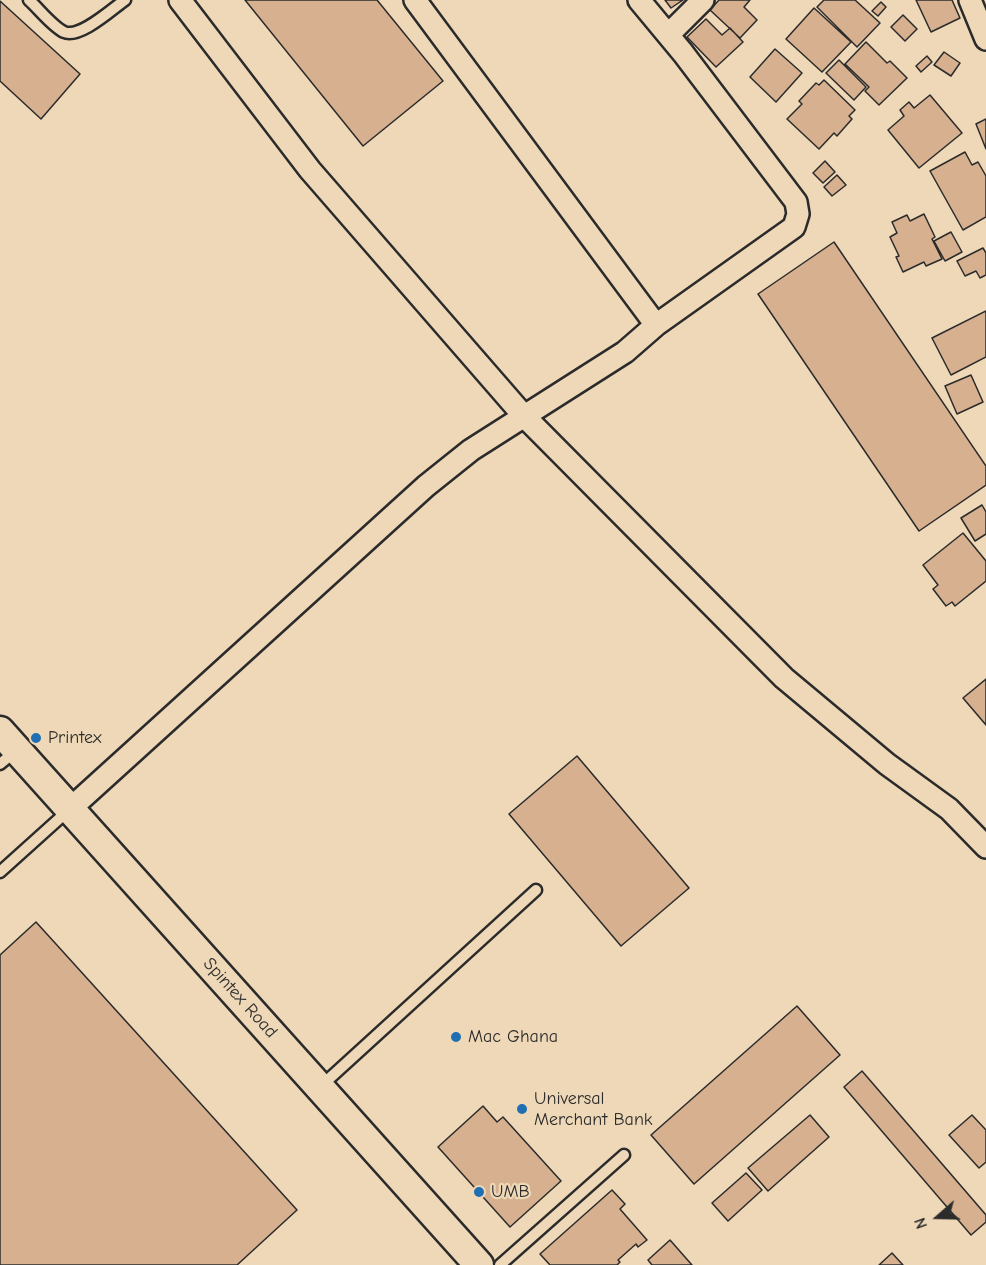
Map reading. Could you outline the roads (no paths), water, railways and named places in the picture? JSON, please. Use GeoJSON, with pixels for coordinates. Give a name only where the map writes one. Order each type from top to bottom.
{"type":"FeatureCollection","features":[{"type":"Feature","properties":{"kind":"main road","name":"Spintex Road"},"geometry":{"type":"LineString","coordinates":[[6,748],[70,809],[479,1265]]}},
{"type":"Feature","properties":{"kind":"street"},"geometry":{"type":"LineString","coordinates":[[180,0],[310,170],[523,415],[784,678],[887,764],[949,809],[986,847]]}},
{"type":"Feature","properties":{"kind":"street"},"geometry":{"type":"LineString","coordinates":[[415,0],[656,325]]}},
{"type":"Feature","properties":{"kind":"street"},"geometry":{"type":"LineString","coordinates":[[70,809],[426,486],[471,450],[625,352],[656,325],[794,227],[798,214],[796,202],[669,35],[639,0]]}},
{"type":"Feature","properties":{"kind":"street"},"geometry":{"type":"LineString","coordinates":[[669,35],[703,0]]}},
{"type":"Feature","properties":{"kind":"street"},"geometry":{"type":"LineString","coordinates":[[970,0],[986,39]]}},
{"type":"Feature","properties":{"kind":"lane"},"geometry":{"type":"LineString","coordinates":[[29,0],[63,31],[72,34],[83,30],[125,0]]}},
{"type":"Feature","properties":{"kind":"lane"},"geometry":{"type":"LineString","coordinates":[[0,872],[70,809]]}},
{"type":"Feature","properties":{"kind":"lane"},"geometry":{"type":"LineString","coordinates":[[320,1087],[536,890]]}},
{"type":"Feature","properties":{"kind":"lane"},"geometry":{"type":"LineString","coordinates":[[500,1265],[624,1155]]}},
{"type":"Feature","properties":{"kind":"place","name":"Printex"},"geometry":{"type":"Point","coordinates":[36,738]}},
{"type":"Feature","properties":{"kind":"place","name":"Mac Ghana"},"geometry":{"type":"Point","coordinates":[456,1037]}},
{"type":"Feature","properties":{"kind":"place","name":"Universal Merchant Bank"},"geometry":{"type":"Point","coordinates":[522,1109]}},
{"type":"Feature","properties":{"kind":"place","name":"UMB"},"geometry":{"type":"Point","coordinates":[479,1192]}}]}
